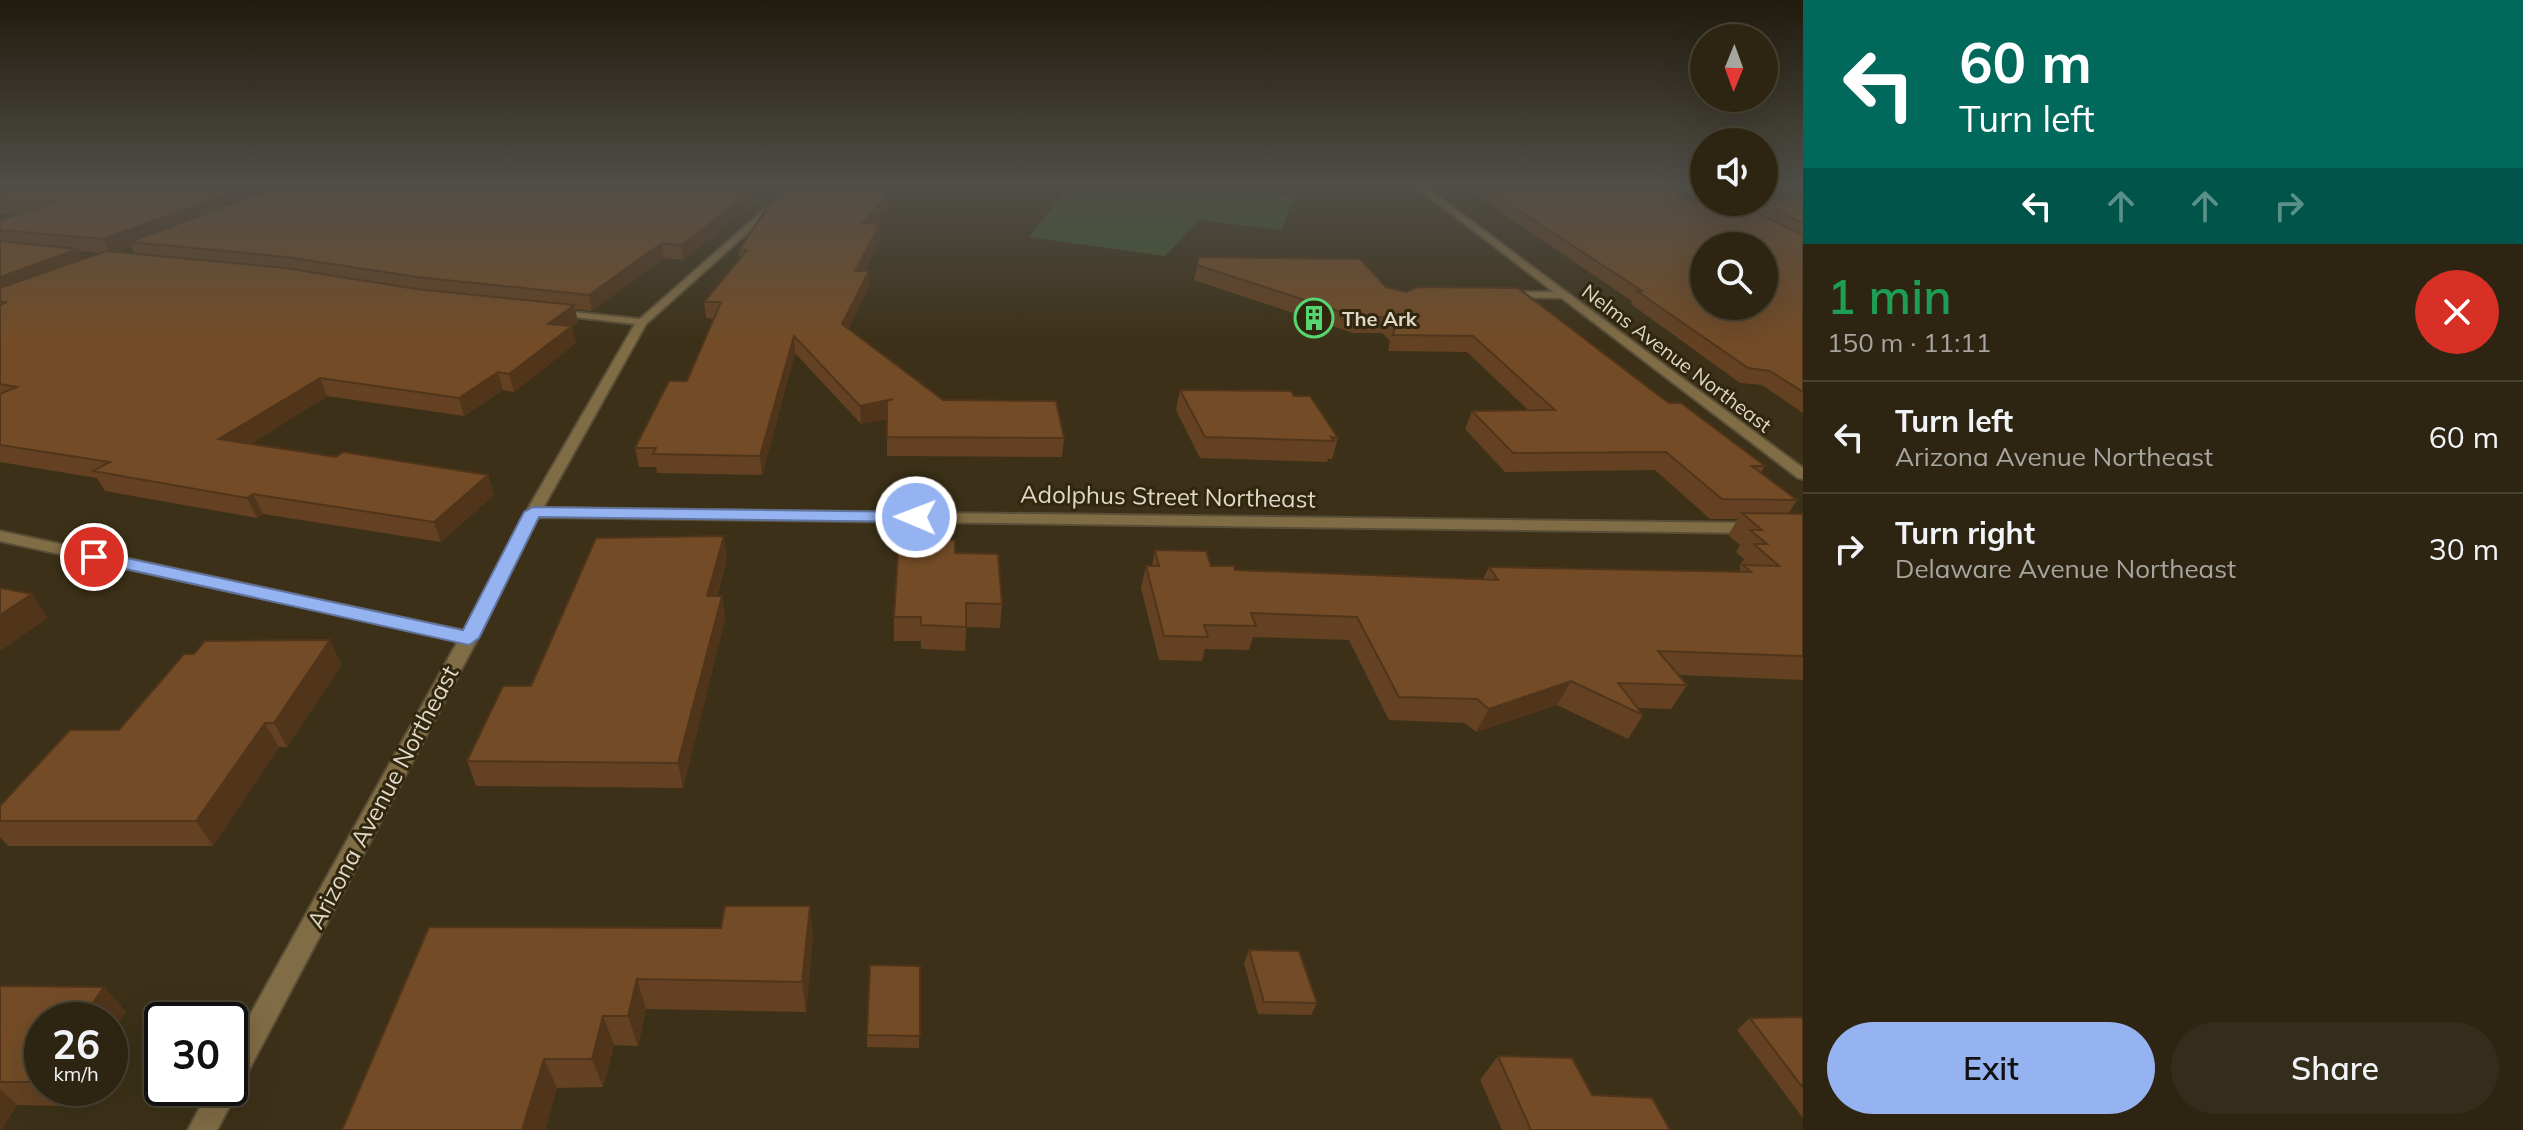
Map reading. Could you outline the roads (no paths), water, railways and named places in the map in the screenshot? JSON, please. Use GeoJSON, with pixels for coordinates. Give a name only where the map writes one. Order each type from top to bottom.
{"type":"FeatureCollection","features":[{"type":"Feature","properties":{"kind":"street","name":"Arizona Avenue Northeast"},"geometry":{"type":"LineString","coordinates":[[248,1045],[469,638],[533,512],[642,322],[739,236]]}},
{"type":"Feature","properties":{"kind":"street","name":"Nelms Avenue Northeast"},"geometry":{"type":"LineString","coordinates":[[1486,236],[1803,475]]}},
{"type":"Feature","properties":{"kind":"street"},"geometry":{"type":"LineString","coordinates":[[1491,293],[1565,295]]}},
{"type":"Feature","properties":{"kind":"street"},"geometry":{"type":"LineString","coordinates":[[540,310],[642,322]]}},
{"type":"Feature","properties":{"kind":"street","name":"Adolphus Street Northeast"},"geometry":{"type":"LineString","coordinates":[[533,512],[1771,528]]}},
{"type":"Feature","properties":{"kind":"street"},"geometry":{"type":"LineString","coordinates":[[0,536],[469,638]]}},
{"type":"Feature","properties":{"kind":"street"},"geometry":{"type":"LineString","coordinates":[[202,1130],[215,1106]]}},
{"type":"Feature","properties":{"kind":"place","name":"The Ark"},"geometry":{"type":"Point","coordinates":[1314,318]}}]}
